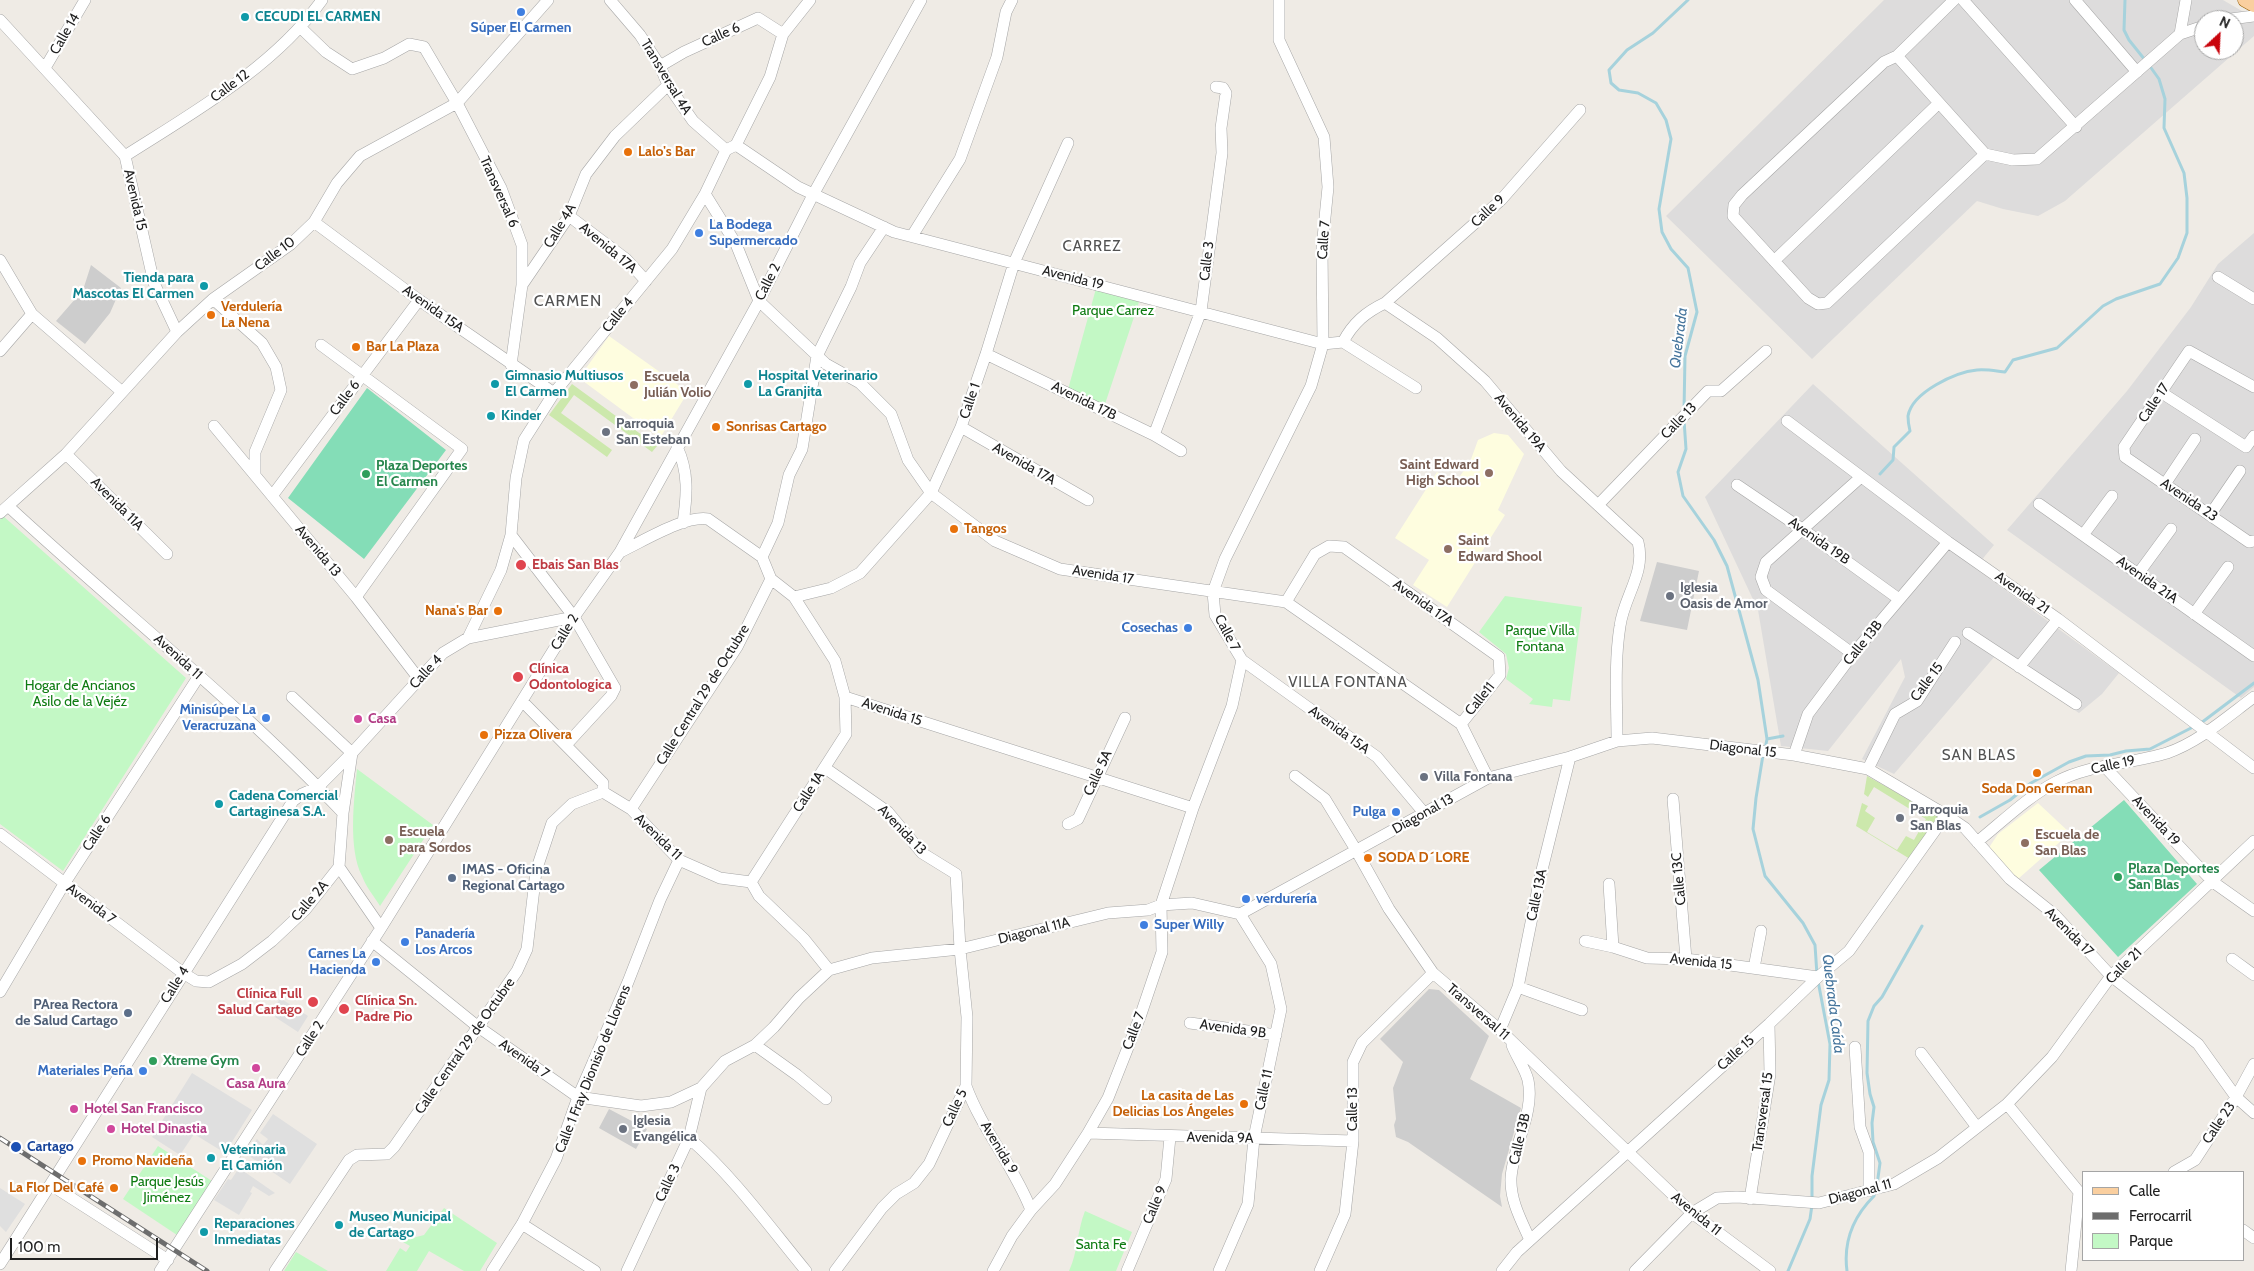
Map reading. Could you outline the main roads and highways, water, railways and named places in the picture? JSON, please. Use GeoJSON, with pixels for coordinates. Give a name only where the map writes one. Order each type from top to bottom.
{"type":"FeatureCollection","features":[{"type":"Feature","properties":{"kind":"main road"},"geometry":{"type":"LineString","coordinates":[[2245,0],[2254,5]]}},
{"type":"Feature","properties":{"kind":"waterway","name":"Quebrada"},"geometry":{"type":"LineString","coordinates":[[1684,411],[1685,356],[1697,312],[1688,268],[1671,249],[1662,232],[1659,209],[1671,139],[1666,120],[1656,103],[1638,93],[1619,90],[1611,83],[1609,70],[1627,50],[1653,33],[1688,0]]}},
{"type":"Feature","properties":{"kind":"waterway","name":"Quebrada Caída"},"geometry":{"type":"LineString","coordinates":[[2125,0],[2124,30],[2129,40],[2145,60]]}},
{"type":"Feature","properties":{"kind":"waterway","name":"Quebrada Caída"},"geometry":{"type":"LineString","coordinates":[[1880,474],[1893,460],[1894,447],[1910,431],[1908,416],[1911,407],[1926,391],[1947,379],[1968,372],[1977,370],[2005,372],[2013,360],[2057,348],[2103,306],[2116,299],[2160,284],[2178,258],[2187,233],[2187,198],[2184,173],[2164,128],[2165,99],[2159,79],[2149,65]]}},
{"type":"Feature","properties":{"kind":"waterway","name":"Quebrada"},"geometry":{"type":"LineString","coordinates":[[1684,420],[1686,449],[1678,472],[1683,496],[1714,540],[1727,566],[1758,680],[1767,739]]}},
{"type":"Feature","properties":{"kind":"waterway"},"geometry":{"type":"LineString","coordinates":[[2201,723],[2254,683]]}},
{"type":"Feature","properties":{"kind":"waterway"},"geometry":{"type":"LineString","coordinates":[[1980,817],[2010,800],[2031,783],[2069,762],[2086,756],[2110,755],[2126,751],[2150,749],[2195,726]]}},
{"type":"Feature","properties":{"kind":"waterway","name":"Quebrada Caída"},"geometry":{"type":"LineString","coordinates":[[1765,749],[1767,739],[1783,736]]}},
{"type":"Feature","properties":{"kind":"waterway","name":"Quebrada Caída"},"geometry":{"type":"LineString","coordinates":[[1763,755],[1753,829],[1765,876],[1803,923],[1815,945],[1817,975]]}},
{"type":"Feature","properties":{"kind":"waterway"},"geometry":{"type":"LineString","coordinates":[[1877,1185],[1880,1163],[1873,1142],[1872,1123],[1874,1107],[1867,1073],[1868,1021],[1874,1006],[1882,997],[1922,926]]}},
{"type":"Feature","properties":{"kind":"waterway","name":"Quebrada Caída"},"geometry":{"type":"LineString","coordinates":[[1812,1199],[1812,1176],[1821,1105],[1829,1080],[1830,1044],[1818,981]]}},
{"type":"Feature","properties":{"kind":"waterway"},"geometry":{"type":"LineString","coordinates":[[1847,1271],[1846,1260],[1851,1230],[1860,1212],[1874,1196],[1875,1191]]}},
{"type":"Feature","properties":{"kind":"waterway","name":"Quebrada Caída"},"geometry":{"type":"LineString","coordinates":[[1788,1271],[1810,1219],[1812,1205]]}},
{"type":"Feature","properties":{"kind":"railway"},"geometry":{"type":"LineString","coordinates":[[0,1138],[207,1271]]}},
{"type":"Feature","properties":{"kind":"place","name":"Súper El Carmen"},"geometry":{"type":"Point","coordinates":[521,12]}},
{"type":"Feature","properties":{"kind":"place","name":"CECUDI EL CARMEN"},"geometry":{"type":"Point","coordinates":[245,17]}},
{"type":"Feature","properties":{"kind":"place","name":"Lalo's Bar"},"geometry":{"type":"Point","coordinates":[628,152]}},
{"type":"Feature","properties":{"kind":"place","name":"La Bodega Supermercado"},"geometry":{"type":"Point","coordinates":[699,233]}},
{"type":"Feature","properties":{"kind":"place","name":"Tienda para Mascotas El Carmen"},"geometry":{"type":"Point","coordinates":[204,286]}},
{"type":"Feature","properties":{"kind":"place","name":"Verdulería La Nena"},"geometry":{"type":"Point","coordinates":[211,315]}},
{"type":"Feature","properties":{"kind":"place","name":"Bar La Plaza"},"geometry":{"type":"Point","coordinates":[356,347]}},
{"type":"Feature","properties":{"kind":"place","name":"Gimnasio Multiusos El Carmen"},"geometry":{"type":"Point","coordinates":[495,384]}},
{"type":"Feature","properties":{"kind":"place","name":"Hospital Veterinario La Granjita"},"geometry":{"type":"Point","coordinates":[748,384]}},
{"type":"Feature","properties":{"kind":"place","name":"Escuela Julián Volio"},"geometry":{"type":"Point","coordinates":[634,385]}},
{"type":"Feature","properties":{"kind":"place","name":"Kinder"},"geometry":{"type":"Point","coordinates":[491,416]}},
{"type":"Feature","properties":{"kind":"place","name":"Sonrisas Cartago"},"geometry":{"type":"Point","coordinates":[716,427]}},
{"type":"Feature","properties":{"kind":"place","name":"Parroquia San Esteban"},"geometry":{"type":"Point","coordinates":[606,432]}},
{"type":"Feature","properties":{"kind":"place","name":"Saint Edward High School"},"geometry":{"type":"Point","coordinates":[1489,473]}},
{"type":"Feature","properties":{"kind":"place","name":"Plaza Deportes El Carmen"},"geometry":{"type":"Point","coordinates":[366,474]}},
{"type":"Feature","properties":{"kind":"place","name":"Tangos"},"geometry":{"type":"Point","coordinates":[954,529]}},
{"type":"Feature","properties":{"kind":"place","name":"Saint Edward Shool"},"geometry":{"type":"Point","coordinates":[1448,549]}},
{"type":"Feature","properties":{"kind":"place","name":"Ebais San Blas"},"geometry":{"type":"Point","coordinates":[521,565]}},
{"type":"Feature","properties":{"kind":"place","name":"Iglesia Oasis de Amor"},"geometry":{"type":"Point","coordinates":[1670,596]}},
{"type":"Feature","properties":{"kind":"place","name":"Nana's Bar"},"geometry":{"type":"Point","coordinates":[498,611]}},
{"type":"Feature","properties":{"kind":"place","name":"Cosechas"},"geometry":{"type":"Point","coordinates":[1188,628]}},
{"type":"Feature","properties":{"kind":"place","name":"Clínica Odontologica"},"geometry":{"type":"Point","coordinates":[518,677]}},
{"type":"Feature","properties":{"kind":"place","name":"Minisúper La Veracruzana"},"geometry":{"type":"Point","coordinates":[266,718]}},
{"type":"Feature","properties":{"kind":"place","name":"Casa"},"geometry":{"type":"Point","coordinates":[358,719]}},
{"type":"Feature","properties":{"kind":"place","name":"Pizza Olivera"},"geometry":{"type":"Point","coordinates":[484,735]}},
{"type":"Feature","properties":{"kind":"place","name":"Soda Don German"},"geometry":{"type":"Point","coordinates":[2037,773]}},
{"type":"Feature","properties":{"kind":"place","name":"Villa Fontana"},"geometry":{"type":"Point","coordinates":[1424,777]}},
{"type":"Feature","properties":{"kind":"place","name":"Cadena Comercial Cartaginesa S.A."},"geometry":{"type":"Point","coordinates":[219,804]}},
{"type":"Feature","properties":{"kind":"place","name":"Pulga"},"geometry":{"type":"Point","coordinates":[1396,812]}},
{"type":"Feature","properties":{"kind":"place","name":"Parroquia San Blas"},"geometry":{"type":"Point","coordinates":[1900,818]}},
{"type":"Feature","properties":{"kind":"place","name":"Escuela para Sordos"},"geometry":{"type":"Point","coordinates":[389,840]}},
{"type":"Feature","properties":{"kind":"place","name":"Escuela de San Blas"},"geometry":{"type":"Point","coordinates":[2025,843]}},
{"type":"Feature","properties":{"kind":"place","name":"SODA D´LORE"},"geometry":{"type":"Point","coordinates":[1368,858]}},
{"type":"Feature","properties":{"kind":"place","name":"Plaza Deportes San Blas"},"geometry":{"type":"Point","coordinates":[2118,877]}},
{"type":"Feature","properties":{"kind":"place","name":"IMAS - Oficina Regional Cartago"},"geometry":{"type":"Point","coordinates":[452,878]}},
{"type":"Feature","properties":{"kind":"place","name":"verdurería"},"geometry":{"type":"Point","coordinates":[1246,899]}},
{"type":"Feature","properties":{"kind":"place","name":"Super Willy"},"geometry":{"type":"Point","coordinates":[1144,925]}},
{"type":"Feature","properties":{"kind":"place","name":"Panadería Los Arcos"},"geometry":{"type":"Point","coordinates":[405,942]}},
{"type":"Feature","properties":{"kind":"place","name":"Carnes La Hacienda"},"geometry":{"type":"Point","coordinates":[376,962]}},
{"type":"Feature","properties":{"kind":"place","name":"Clínica Full Salud Cartago"},"geometry":{"type":"Point","coordinates":[313,1002]}},
{"type":"Feature","properties":{"kind":"place","name":"Clínica Sn. Padre Pio"},"geometry":{"type":"Point","coordinates":[344,1009]}},
{"type":"Feature","properties":{"kind":"place","name":"PArea Rectora de Salud Cartago"},"geometry":{"type":"Point","coordinates":[128,1013]}},
{"type":"Feature","properties":{"kind":"place","name":"Xtreme Gym"},"geometry":{"type":"Point","coordinates":[153,1061]}},
{"type":"Feature","properties":{"kind":"place","name":"Casa Aura"},"geometry":{"type":"Point","coordinates":[256,1068]}},
{"type":"Feature","properties":{"kind":"place","name":"Materiales Peña"},"geometry":{"type":"Point","coordinates":[143,1071]}},
{"type":"Feature","properties":{"kind":"place","name":"La casita de Las Delicias Los Ángeles"},"geometry":{"type":"Point","coordinates":[1244,1104]}},
{"type":"Feature","properties":{"kind":"place","name":"Hotel San Francisco"},"geometry":{"type":"Point","coordinates":[74,1109]}},
{"type":"Feature","properties":{"kind":"place","name":"Hotel Dinastia"},"geometry":{"type":"Point","coordinates":[111,1129]}},
{"type":"Feature","properties":{"kind":"place","name":"Iglesia Evangélica"},"geometry":{"type":"Point","coordinates":[623,1129]}},
{"type":"Feature","properties":{"kind":"place","name":"Cartago"},"geometry":{"type":"Point","coordinates":[16,1147]}},
{"type":"Feature","properties":{"kind":"place","name":"Veterinaria El Camión"},"geometry":{"type":"Point","coordinates":[211,1158]}},
{"type":"Feature","properties":{"kind":"place","name":"Promo Navideña"},"geometry":{"type":"Point","coordinates":[82,1161]}},
{"type":"Feature","properties":{"kind":"place","name":"La Flor Del Café"},"geometry":{"type":"Point","coordinates":[114,1188]}},
{"type":"Feature","properties":{"kind":"place","name":"Museo Municipal de Cartago"},"geometry":{"type":"Point","coordinates":[339,1225]}},
{"type":"Feature","properties":{"kind":"place","name":"Reparaciones Inmediatas"},"geometry":{"type":"Point","coordinates":[204,1232]}},
{"type":"Feature","properties":{"kind":"district","name":"CARREZ"},"geometry":{"type":"Point","coordinates":[1092,247]}},
{"type":"Feature","properties":{"kind":"district","name":"CARMEN"},"geometry":{"type":"Point","coordinates":[568,301]}},
{"type":"Feature","properties":{"kind":"district","name":"VILLA FONTANA"},"geometry":{"type":"Point","coordinates":[1348,683]}},
{"type":"Feature","properties":{"kind":"district","name":"SAN BLAS"},"geometry":{"type":"Point","coordinates":[1979,756]}},
{"type":"Feature","properties":{"kind":"park label","name":"Parque Carrez"},"geometry":{"type":"Point","coordinates":[1113,311]}},
{"type":"Feature","properties":{"kind":"park label","name":"Parque Villa Fontana"},"geometry":{"type":"Point","coordinates":[1540,640]}},
{"type":"Feature","properties":{"kind":"park label","name":"Hogar de Ancianos Asilo de la Vejéz"},"geometry":{"type":"Point","coordinates":[80,694]}},
{"type":"Feature","properties":{"kind":"park label","name":"Parque Jesús Jiménez"},"geometry":{"type":"Point","coordinates":[167,1190]}},
{"type":"Feature","properties":{"kind":"park label","name":"Santa Fe"},"geometry":{"type":"Point","coordinates":[1101,1245]}}]}
